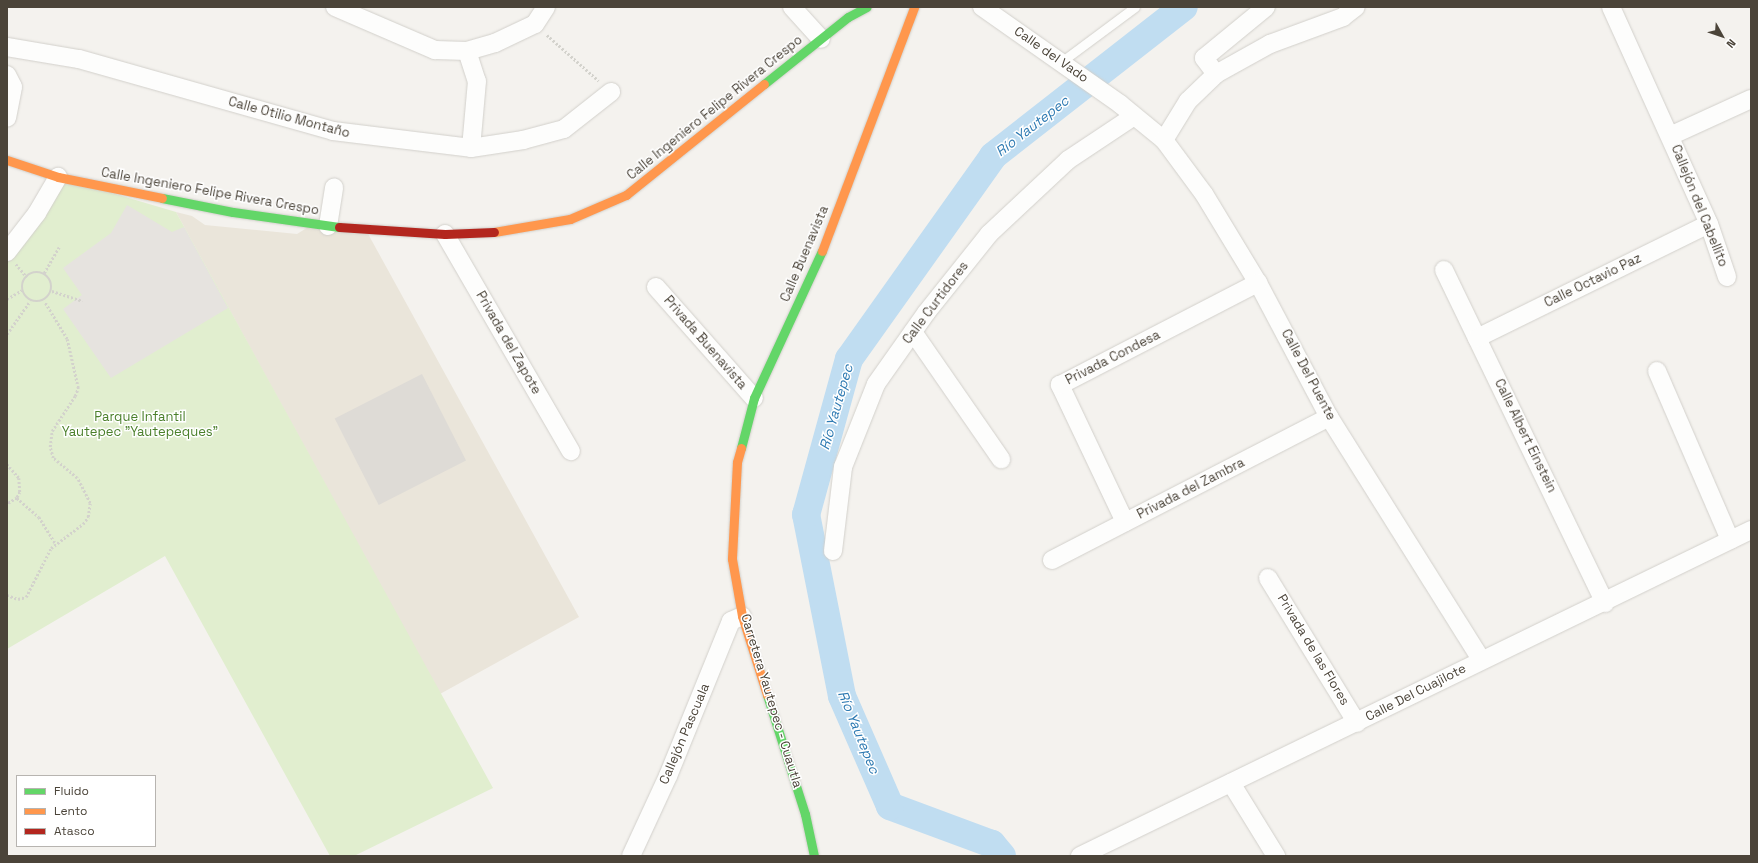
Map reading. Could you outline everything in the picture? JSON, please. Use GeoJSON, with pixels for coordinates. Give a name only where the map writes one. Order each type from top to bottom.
{"type":"FeatureCollection","features":[{"type":"Feature","properties":{"kind":"main road","name":"Calle Ingeniero Felipe Rivera Crespo"},"geometry":{"type":"LineString","coordinates":[[7,160],[58,177],[233,212],[328,226],[445,234],[502,232],[570,219],[626,195],[848,17],[867,7]]}},
{"type":"Feature","properties":{"kind":"main road","name":"Calle Buenavista"},"geometry":{"type":"LineString","coordinates":[[737,462],[748,390],[814,272],[898,55],[914,7]]}},
{"type":"Feature","properties":{"kind":"main road","name":"Calle Buenavista"},"geometry":{"type":"LineString","coordinates":[[821,224],[869,105],[898,55]]}},
{"type":"Feature","properties":{"kind":"main road","name":"Calle Buenavista"},"geometry":{"type":"LineString","coordinates":[[790,296],[803,268]]}},
{"type":"Feature","properties":{"kind":"main road","name":"Carretera Yautepec - Cuautla"},"geometry":{"type":"LineString","coordinates":[[737,462],[732,558],[735,620],[814,854]]}},
{"type":"Feature","properties":{"kind":"main road"},"geometry":{"type":"LineString","coordinates":[[722,549],[725,578]]}},
{"type":"Feature","properties":{"kind":"main road"},"geometry":{"type":"LineString","coordinates":[[798,831],[804,855],[814,854]]}},
{"type":"Feature","properties":{"kind":"street"},"geometry":{"type":"LineString","coordinates":[[335,7],[435,50],[467,51],[495,43],[535,24],[546,7]]}},
{"type":"Feature","properties":{"kind":"street"},"geometry":{"type":"LineString","coordinates":[[792,7],[821,39]]}},
{"type":"Feature","properties":{"kind":"street","name":"Calle del Vado"},"geometry":{"type":"LineString","coordinates":[[982,7],[1120,104]]}},
{"type":"Feature","properties":{"kind":"street"},"geometry":{"type":"LineString","coordinates":[[1216,74],[1204,58],[1266,7]]}},
{"type":"Feature","properties":{"kind":"street"},"geometry":{"type":"LineString","coordinates":[[1164,140],[1188,101],[1216,74],[1270,44],[1343,17],[1356,7]]}},
{"type":"Feature","properties":{"kind":"street","name":"Callejón del Cabellito"},"geometry":{"type":"LineString","coordinates":[[1611,7],[1709,224],[1727,277]]}},
{"type":"Feature","properties":{"kind":"street","name":"Calle Otilio Montaño"},"geometry":{"type":"LineString","coordinates":[[7,47],[78,59],[333,131],[471,148],[522,140],[564,129],[611,92]]}},
{"type":"Feature","properties":{"kind":"street"},"geometry":{"type":"LineString","coordinates":[[467,51],[477,81],[471,148]]}},
{"type":"Feature","properties":{"kind":"street"},"geometry":{"type":"LineString","coordinates":[[7,75],[13,87],[7,117]]}},
{"type":"Feature","properties":{"kind":"street","name":"Callejón del Cabellito"},"geometry":{"type":"LineString","coordinates":[[1670,136],[1751,99]]}},
{"type":"Feature","properties":{"kind":"street","name":"Calle Del Puente"},"geometry":{"type":"LineString","coordinates":[[1120,104],[1164,140],[1204,194],[1258,282],[1329,417],[1481,659]]}},
{"type":"Feature","properties":{"kind":"street","name":"Calle Curtidores"},"geometry":{"type":"LineString","coordinates":[[833,551],[843,467],[876,384],[913,332],[989,234],[1068,160],[1134,116]]}},
{"type":"Feature","properties":{"kind":"street"},"geometry":{"type":"LineString","coordinates":[[7,252],[37,213],[58,177]]}},
{"type":"Feature","properties":{"kind":"street"},"geometry":{"type":"LineString","coordinates":[[328,226],[334,187]]}},
{"type":"Feature","properties":{"kind":"street","name":"Calle Octavio Paz"},"geometry":{"type":"LineString","coordinates":[[1477,338],[1709,224]]}},
{"type":"Feature","properties":{"kind":"street","name":"Privada del Zapote"},"geometry":{"type":"LineString","coordinates":[[445,234],[571,451]]}},
{"type":"Feature","properties":{"kind":"street","name":"Calle Albert Einstein"},"geometry":{"type":"LineString","coordinates":[[1444,270],[1605,603]]}},
{"type":"Feature","properties":{"kind":"street","name":"Privada Condesa"},"geometry":{"type":"LineString","coordinates":[[1125,522],[1060,385],[1258,282]]}},
{"type":"Feature","properties":{"kind":"street","name":"Privada Buenavista"},"geometry":{"type":"LineString","coordinates":[[656,287],[748,390]]}},
{"type":"Feature","properties":{"kind":"street"},"geometry":{"type":"LineString","coordinates":[[913,332],[1001,459]]}},
{"type":"Feature","properties":{"kind":"street"},"geometry":{"type":"LineString","coordinates":[[1657,371],[1730,540]]}},
{"type":"Feature","properties":{"kind":"street","name":"Privada del Zambra"},"geometry":{"type":"LineString","coordinates":[[1052,560],[1329,417]]}},
{"type":"Feature","properties":{"kind":"street","name":"Calle Del Cuajilote"},"geometry":{"type":"LineString","coordinates":[[1080,856],[1357,723],[1481,659],[1605,603],[1751,530]]}},
{"type":"Feature","properties":{"kind":"street","name":"Privada de las Flores"},"geometry":{"type":"LineString","coordinates":[[1268,578],[1357,723]]}},
{"type":"Feature","properties":{"kind":"street","name":"Callejón Pascuala"},"geometry":{"type":"LineString","coordinates":[[631,856],[668,776],[735,620]]}},
{"type":"Feature","properties":{"kind":"street"},"geometry":{"type":"LineString","coordinates":[[1231,783],[1276,856]]}},
{"type":"Feature","properties":{"kind":"lane"},"geometry":{"type":"LineString","coordinates":[[1061,62],[1135,7]]}},
{"type":"Feature","properties":{"kind":"path"},"geometry":{"type":"LineString","coordinates":[[535,24],[611,92]]}},
{"type":"Feature","properties":{"kind":"path"},"geometry":{"type":"LineString","coordinates":[[44,273],[59,247]]}},
{"type":"Feature","properties":{"kind":"path"},"geometry":{"type":"LineString","coordinates":[[7,299],[22,290],[27,277],[35,272],[44,273],[50,279],[52,291],[44,301]]}},
{"type":"Feature","properties":{"kind":"path"},"geometry":{"type":"LineString","coordinates":[[22,290],[30,301]]}},
{"type":"Feature","properties":{"kind":"path"},"geometry":{"type":"LineString","coordinates":[[52,291],[82,301]]}},
{"type":"Feature","properties":{"kind":"path"},"geometry":{"type":"LineString","coordinates":[[30,301],[44,301]]}},
{"type":"Feature","properties":{"kind":"path"},"geometry":{"type":"LineString","coordinates":[[7,334],[30,301]]}},
{"type":"Feature","properties":{"kind":"path"},"geometry":{"type":"LineString","coordinates":[[7,595],[18,599],[26,597],[50,548],[83,524],[88,517],[90,504],[77,478],[54,458],[50,447],[52,431],[75,396],[78,388],[67,339],[44,301]]}},
{"type":"Feature","properties":{"kind":"path"},"geometry":{"type":"LineString","coordinates":[[7,464],[19,478],[17,498]]}},
{"type":"Feature","properties":{"kind":"path"},"geometry":{"type":"LineString","coordinates":[[17,498],[39,517],[56,544]]}},
{"type":"Feature","properties":{"kind":"path"},"geometry":{"type":"LineString","coordinates":[[7,504],[17,498]]}},
{"type":"Feature","properties":{"kind":"shaded area"},"geometry":{"type":"Polygon","coordinates":[[[127,205],[172,232],[184,227],[228,308],[111,378],[63,309],[82,295],[63,268],[111,233],[127,205]]]}},
{"type":"Feature","properties":{"kind":"shaded area"},"geometry":{"type":"Polygon","coordinates":[[[176,212],[192,216],[205,225],[297,234],[310,226],[367,232],[579,617],[440,694],[176,212]]]}},
{"type":"Feature","properties":{"kind":"green space","name":"Parque Infantil Yautepec \"Yautepeques\""},"geometry":{"type":"Polygon","coordinates":[[[58,177],[176,212],[493,788],[354,856],[330,856],[165,556],[7,649],[7,251],[58,177]]]}},
{"type":"Feature","properties":{"kind":"building"},"geometry":{"type":"Polygon","coordinates":[[[422,374],[466,460],[379,505],[335,418],[422,374]]]}},
{"type":"Feature","properties":{"kind":"waterway","name":"Río Yautepec"},"geometry":{"type":"LineString","coordinates":[[1002,856],[992,844],[890,806],[842,696],[806,515],[849,359],[993,156],[1184,7]]}},
{"type":"Feature","properties":{"kind":"traffic: fast"},"geometry":{"type":"LineString","coordinates":[[764,84],[848,17],[867,7]]}},
{"type":"Feature","properties":{"kind":"traffic: fast"},"geometry":{"type":"LineString","coordinates":[[162,198],[233,212],[339,227]]}},
{"type":"Feature","properties":{"kind":"traffic: fast"},"geometry":{"type":"LineString","coordinates":[[741,448],[754,398],[822,251]]}},
{"type":"Feature","properties":{"kind":"traffic: fast"},"geometry":{"type":"LineString","coordinates":[[767,695],[805,814],[814,856]]}},
{"type":"Feature","properties":{"kind":"traffic: slow"},"geometry":{"type":"LineString","coordinates":[[822,251],[914,7]]}},
{"type":"Feature","properties":{"kind":"traffic: slow"},"geometry":{"type":"LineString","coordinates":[[494,232],[570,219],[626,195],[764,84]]}},
{"type":"Feature","properties":{"kind":"traffic: slow"},"geometry":{"type":"LineString","coordinates":[[7,160],[58,177],[162,198]]}},
{"type":"Feature","properties":{"kind":"traffic: slow"},"geometry":{"type":"LineString","coordinates":[[741,448],[737,462],[732,559],[742,616],[767,695]]}},
{"type":"Feature","properties":{"kind":"traffic: jam"},"geometry":{"type":"LineString","coordinates":[[339,227],[445,234],[494,232]]}}]}
